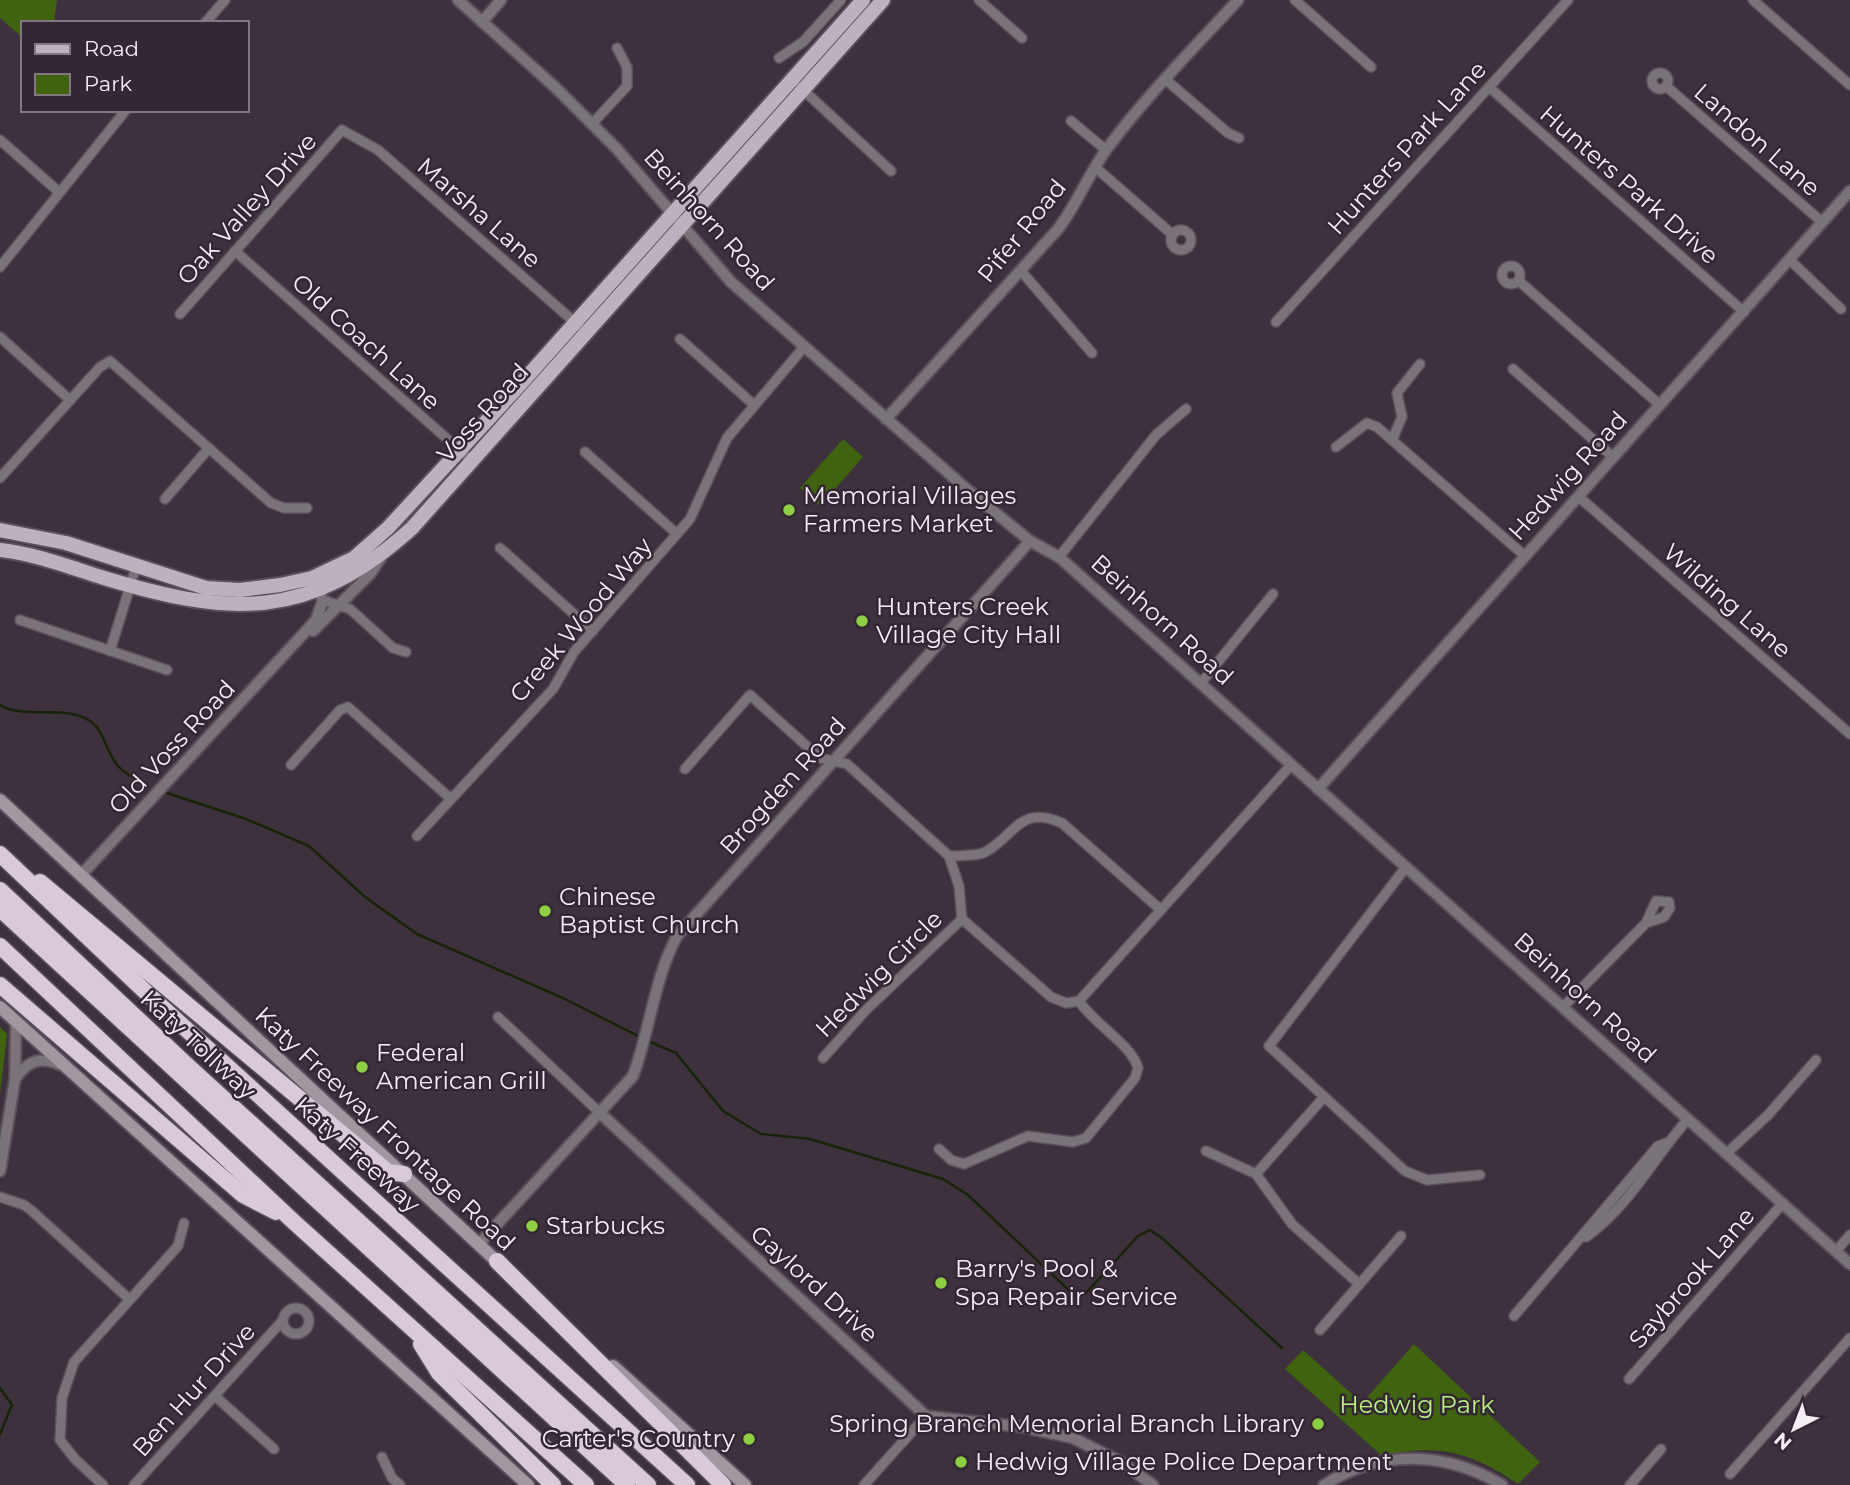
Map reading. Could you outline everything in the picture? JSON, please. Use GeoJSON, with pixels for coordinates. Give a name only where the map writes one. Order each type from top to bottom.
{"type":"FeatureCollection","features":[{"type":"Feature","properties":{"kind":"highway"},"geometry":{"type":"LineString","coordinates":[[0,853],[65,899],[174,995],[388,1172],[404,1174]]}},
{"type":"Feature","properties":{"kind":"highway","name":"Katy Freeway"},"geometry":{"type":"LineString","coordinates":[[0,853],[162,1007],[687,1485]]}},
{"type":"Feature","properties":{"kind":"highway","name":"Katy Tollway"},"geometry":{"type":"LineString","coordinates":[[0,890],[189,1068],[648,1485]]}},
{"type":"Feature","properties":{"kind":"highway","name":"Katy Tollway"},"geometry":{"type":"LineString","coordinates":[[0,909],[627,1485]]}},
{"type":"Feature","properties":{"kind":"highway"},"geometry":{"type":"LineString","coordinates":[[0,946],[295,1223],[586,1485]]}},
{"type":"Feature","properties":{"kind":"highway"},"geometry":{"type":"LineString","coordinates":[[0,985],[243,1195],[295,1223]]}},
{"type":"Feature","properties":{"kind":"highway"},"geometry":{"type":"LineString","coordinates":[[496,1261],[723,1485]]}},
{"type":"Feature","properties":{"kind":"highway"},"geometry":{"type":"LineString","coordinates":[[413,1329],[439,1373],[553,1485]]}},
{"type":"Feature","properties":{"kind":"main road","name":"Voss Road"},"geometry":{"type":"LineString","coordinates":[[0,530],[66,543],[206,588],[318,590],[465,455],[796,84],[863,0]]}},
{"type":"Feature","properties":{"kind":"main road","name":"Voss Road"},"geometry":{"type":"LineString","coordinates":[[796,84],[883,0]]}},
{"type":"Feature","properties":{"kind":"main road","name":"Voss Road"},"geometry":{"type":"LineString","coordinates":[[0,550],[48,559],[130,586],[184,600],[244,606],[271,604],[318,590],[384,553],[412,528],[465,455]]}},
{"type":"Feature","properties":{"kind":"main road","name":"Katy Freeway Frontage Road"},"geometry":{"type":"LineString","coordinates":[[0,800],[496,1261],[745,1485]]}},
{"type":"Feature","properties":{"kind":"main road"},"geometry":{"type":"LineString","coordinates":[[0,1007],[528,1485]]}},
{"type":"Feature","properties":{"kind":"street"},"geometry":{"type":"LineString","coordinates":[[207,21],[225,0]]}},
{"type":"Feature","properties":{"kind":"street","name":"Beinhorn Road"},"geometry":{"type":"LineString","coordinates":[[458,0],[592,124],[731,282],[1030,541],[1059,556],[1850,1264]]}},
{"type":"Feature","properties":{"kind":"street"},"geometry":{"type":"LineString","coordinates":[[482,22],[501,0]]}},
{"type":"Feature","properties":{"kind":"street"},"geometry":{"type":"LineString","coordinates":[[779,58],[803,42],[841,0]]}},
{"type":"Feature","properties":{"kind":"street"},"geometry":{"type":"LineString","coordinates":[[979,0],[1022,38]]}},
{"type":"Feature","properties":{"kind":"street","name":"Pifer Road"},"geometry":{"type":"LineString","coordinates":[[886,419],[1021,271],[1075,207],[1106,150],[1238,0]]}},
{"type":"Feature","properties":{"kind":"street"},"geometry":{"type":"LineString","coordinates":[[1295,0],[1370,67]]}},
{"type":"Feature","properties":{"kind":"street","name":"Hunters Park Lane"},"geometry":{"type":"LineString","coordinates":[[1276,322],[1568,0]]}},
{"type":"Feature","properties":{"kind":"street"},"geometry":{"type":"LineString","coordinates":[[1753,0],[1850,85]]}},
{"type":"Feature","properties":{"kind":"street"},"geometry":{"type":"LineString","coordinates":[[592,124],[627,86],[627,67],[617,48]]}},
{"type":"Feature","properties":{"kind":"street"},"geometry":{"type":"LineString","coordinates":[[1166,79],[1228,133],[1239,138]]}},
{"type":"Feature","properties":{"kind":"street"},"geometry":{"type":"LineString","coordinates":[[796,84],[891,171]]}},
{"type":"Feature","properties":{"kind":"street","name":"Landon Lane"},"geometry":{"type":"LineString","coordinates":[[1666,86],[1822,222]]}},
{"type":"Feature","properties":{"kind":"street","name":"Hunters Park Drive"},"geometry":{"type":"LineString","coordinates":[[1489,87],[1744,312]]}},
{"type":"Feature","properties":{"kind":"street"},"geometry":{"type":"LineString","coordinates":[[0,267],[124,112]]}},
{"type":"Feature","properties":{"kind":"street"},"geometry":{"type":"LineString","coordinates":[[1071,121],[1106,150]]}},
{"type":"Feature","properties":{"kind":"street","name":"Oak Valley Drive"},"geometry":{"type":"LineString","coordinates":[[180,314],[342,131]]}},
{"type":"Feature","properties":{"kind":"street","name":"Marsha Lane"},"geometry":{"type":"LineString","coordinates":[[342,131],[378,150],[581,327]]}},
{"type":"Feature","properties":{"kind":"street"},"geometry":{"type":"LineString","coordinates":[[0,140],[59,192]]}},
{"type":"Feature","properties":{"kind":"street"},"geometry":{"type":"LineString","coordinates":[[1095,167],[1173,234]]}},
{"type":"Feature","properties":{"kind":"street","name":"Hedwig Road"},"geometry":{"type":"LineString","coordinates":[[1318,789],[1850,191]]}},
{"type":"Feature","properties":{"kind":"street","name":"Old Coach Lane"},"geometry":{"type":"LineString","coordinates":[[235,251],[465,455]]}},
{"type":"Feature","properties":{"kind":"street"},"geometry":{"type":"LineString","coordinates":[[1790,260],[1841,309]]}},
{"type":"Feature","properties":{"kind":"street"},"geometry":{"type":"LineString","coordinates":[[1021,271],[1091,353]]}},
{"type":"Feature","properties":{"kind":"street"},"geometry":{"type":"LineString","coordinates":[[1519,281],[1660,405]]}},
{"type":"Feature","properties":{"kind":"street"},"geometry":{"type":"LineString","coordinates":[[0,337],[70,400]]}},
{"type":"Feature","properties":{"kind":"street"},"geometry":{"type":"LineString","coordinates":[[680,340],[753,404]]}},
{"type":"Feature","properties":{"kind":"street","name":"Creek Wood Way"},"geometry":{"type":"LineString","coordinates":[[418,836],[553,688],[574,652],[677,534],[699,501],[727,438],[753,404],[804,347]]}},
{"type":"Feature","properties":{"kind":"street"},"geometry":{"type":"LineString","coordinates":[[0,478],[109,361],[271,503],[284,508],[307,508]]}},
{"type":"Feature","properties":{"kind":"street"},"geometry":{"type":"LineString","coordinates":[[1392,440],[1402,417],[1397,393],[1420,364]]}},
{"type":"Feature","properties":{"kind":"street"},"geometry":{"type":"LineString","coordinates":[[1513,369],[1613,457]]}},
{"type":"Feature","properties":{"kind":"street"},"geometry":{"type":"LineString","coordinates":[[1059,556],[1156,435],[1185,409]]}},
{"type":"Feature","properties":{"kind":"street"},"geometry":{"type":"LineString","coordinates":[[1336,447],[1367,423],[1392,440],[1525,556]]}},
{"type":"Feature","properties":{"kind":"street"},"geometry":{"type":"LineString","coordinates":[[164,499],[209,448]]}},
{"type":"Feature","properties":{"kind":"street"},"geometry":{"type":"LineString","coordinates":[[585,452],[677,534]]}},
{"type":"Feature","properties":{"kind":"street","name":"Wilding Lane"},"geometry":{"type":"LineString","coordinates":[[1579,497],[1850,734]]}},
{"type":"Feature","properties":{"kind":"street","name":"Brogden Road"},"geometry":{"type":"LineString","coordinates":[[479,1244],[633,1076],[642,1051],[664,960],[677,936],[1030,541]]}},
{"type":"Feature","properties":{"kind":"street"},"geometry":{"type":"LineString","coordinates":[[500,548],[593,631]]}},
{"type":"Feature","properties":{"kind":"street","name":"Old Voss Road"},"geometry":{"type":"LineString","coordinates":[[292,649],[341,605],[370,574],[384,553]]}},
{"type":"Feature","properties":{"kind":"street"},"geometry":{"type":"LineString","coordinates":[[110,651],[136,567]]}},
{"type":"Feature","properties":{"kind":"street"},"geometry":{"type":"LineString","coordinates":[[318,590],[350,609],[393,648],[406,652]]}},
{"type":"Feature","properties":{"kind":"street","name":"Old Voss Road"},"geometry":{"type":"LineString","coordinates":[[82,874],[292,649],[316,620],[318,590]]}},
{"type":"Feature","properties":{"kind":"street"},"geometry":{"type":"LineString","coordinates":[[1201,683],[1273,594]]}},
{"type":"Feature","properties":{"kind":"street"},"geometry":{"type":"LineString","coordinates":[[20,620],[167,670]]}},
{"type":"Feature","properties":{"kind":"street"},"geometry":{"type":"LineString","coordinates":[[685,769],[750,695],[820,758],[847,764],[949,856],[985,853],[1018,823],[1041,816],[1052,818],[1062,822],[1161,911]]}},
{"type":"Feature","properties":{"kind":"street"},"geometry":{"type":"LineString","coordinates":[[291,765],[340,710],[348,707],[450,799]]}},
{"type":"Feature","properties":{"kind":"street"},"geometry":{"type":"LineString","coordinates":[[939,1149],[951,1160],[964,1164],[1028,1136],[1073,1142],[1090,1135],[1135,1077],[1138,1068],[1132,1056],[1087,1014],[1079,1001],[1291,765]]}},
{"type":"Feature","properties":{"kind":"street","name":"Hedwig Circle"},"geometry":{"type":"LineString","coordinates":[[949,856],[959,886],[962,919],[1051,997],[1066,1003],[1079,1001]]}},
{"type":"Feature","properties":{"kind":"street"},"geometry":{"type":"LineString","coordinates":[[1406,867],[1269,1046],[1405,1171],[1427,1180],[1480,1175]]}},
{"type":"Feature","properties":{"kind":"street","name":"Hedwig Circle"},"geometry":{"type":"LineString","coordinates":[[823,1058],[865,1011],[962,919]]}},
{"type":"Feature","properties":{"kind":"street"},"geometry":{"type":"LineString","coordinates":[[1563,1007],[1646,923]]}},
{"type":"Feature","properties":{"kind":"street","name":"Gaylord Drive"},"geometry":{"type":"LineString","coordinates":[[498,1017],[926,1416]]}},
{"type":"Feature","properties":{"kind":"street"},"geometry":{"type":"LineString","coordinates":[[0,1171],[15,1079],[16,1023]]}},
{"type":"Feature","properties":{"kind":"street"},"geometry":{"type":"LineString","coordinates":[[15,1079],[31,1062],[41,1059],[61,1065]]}},
{"type":"Feature","properties":{"kind":"street"},"geometry":{"type":"LineString","coordinates":[[1727,1153],[1768,1115],[1816,1060]]}},
{"type":"Feature","properties":{"kind":"street"},"geometry":{"type":"LineString","coordinates":[[1256,1174],[1324,1097]]}},
{"type":"Feature","properties":{"kind":"street"},"geometry":{"type":"LineString","coordinates":[[1514,1316],[1658,1146],[1666,1143],[1688,1119]]}},
{"type":"Feature","properties":{"kind":"street"},"geometry":{"type":"LineString","coordinates":[[1206,1151],[1256,1174],[1292,1224],[1359,1284]]}},
{"type":"Feature","properties":{"kind":"street"},"geometry":{"type":"LineString","coordinates":[[0,1197],[24,1205],[32,1211],[128,1298]]}},
{"type":"Feature","properties":{"kind":"street","name":"Saybrook Lane"},"geometry":{"type":"LineString","coordinates":[[1629,1379],[1783,1203]]}},
{"type":"Feature","properties":{"kind":"street"},"geometry":{"type":"LineString","coordinates":[[103,1485],[75,1459],[60,1440],[62,1398],[74,1362],[128,1298],[177,1246],[184,1223]]}},
{"type":"Feature","properties":{"kind":"street"},"geometry":{"type":"LineString","coordinates":[[1320,1330],[1401,1236]]}},
{"type":"Feature","properties":{"kind":"street"},"geometry":{"type":"LineString","coordinates":[[1836,1251],[1850,1236]]}},
{"type":"Feature","properties":{"kind":"street","name":"Ben Hur Drive"},"geometry":{"type":"LineString","coordinates":[[134,1485],[283,1320]]}},
{"type":"Feature","properties":{"kind":"street"},"geometry":{"type":"LineString","coordinates":[[1730,1474],[1850,1338]]}},
{"type":"Feature","properties":{"kind":"street"},"geometry":{"type":"LineString","coordinates":[[215,1396],[274,1449]]}},
{"type":"Feature","properties":{"kind":"street"},"geometry":{"type":"LineString","coordinates":[[864,1485],[926,1416],[1023,1427],[1073,1438],[1121,1462],[1153,1485]]}},
{"type":"Feature","properties":{"kind":"street"},"geometry":{"type":"LineString","coordinates":[[1630,1485],[1661,1449]]}},
{"type":"Feature","properties":{"kind":"street"},"geometry":{"type":"LineString","coordinates":[[382,1457],[392,1478],[400,1485]]}},
{"type":"Feature","properties":{"kind":"street"},"geometry":{"type":"LineString","coordinates":[[1324,1485],[1353,1470],[1403,1457],[1474,1469],[1502,1485]]}},
{"type":"Feature","properties":{"kind":"green space"},"geometry":{"type":"Polygon","coordinates":[[[0,0],[57,0],[54,21],[21,21],[21,36],[0,18],[0,0]]]}},
{"type":"Feature","properties":{"kind":"green space"},"geometry":{"type":"Polygon","coordinates":[[[843,439],[863,457],[820,506],[800,488],[843,439]]]}},
{"type":"Feature","properties":{"kind":"green space"},"geometry":{"type":"Polygon","coordinates":[[[0,1027],[7,1034],[0,1094],[0,1027]]]}},
{"type":"Feature","properties":{"kind":"green space","name":"Hedwig Park"},"geometry":{"type":"Polygon","coordinates":[[[1414,1344],[1540,1462],[1518,1484],[1485,1464],[1453,1453],[1420,1450],[1382,1456],[1285,1369],[1303,1350],[1362,1403],[1414,1344]]]}},
{"type":"Feature","properties":{"kind":"waterway"},"geometry":{"type":"LineString","coordinates":[[0,705],[21,711],[69,713],[90,721],[99,731],[119,767],[147,785]]}},
{"type":"Feature","properties":{"kind":"waterway"},"geometry":{"type":"LineString","coordinates":[[167,793],[246,819],[309,846],[365,897],[417,934],[565,999],[642,1038]]}},
{"type":"Feature","properties":{"kind":"waterway"},"geometry":{"type":"LineString","coordinates":[[648,1041],[676,1053],[723,1111],[761,1134],[810,1139],[943,1179],[968,1195],[1075,1296],[1086,1293],[1138,1236],[1150,1230],[1282,1348]]}},
{"type":"Feature","properties":{"kind":"waterway"},"geometry":{"type":"LineString","coordinates":[[0,1388],[12,1405],[0,1434]]}},
{"type":"Feature","properties":{"kind":"place","name":"Memorial Villages Farmers Market"},"geometry":{"type":"Point","coordinates":[789,510]}},
{"type":"Feature","properties":{"kind":"place","name":"Hunters Creek Village City Hall"},"geometry":{"type":"Point","coordinates":[862,621]}},
{"type":"Feature","properties":{"kind":"place","name":"Chinese Baptist Church"},"geometry":{"type":"Point","coordinates":[545,911]}},
{"type":"Feature","properties":{"kind":"place","name":"Federal American Grill"},"geometry":{"type":"Point","coordinates":[362,1067]}},
{"type":"Feature","properties":{"kind":"place","name":"Starbucks"},"geometry":{"type":"Point","coordinates":[532,1226]}},
{"type":"Feature","properties":{"kind":"place","name":"Barry's Pool & Spa Repair Service"},"geometry":{"type":"Point","coordinates":[941,1283]}},
{"type":"Feature","properties":{"kind":"place","name":"Spring Branch Memorial Branch Library"},"geometry":{"type":"Point","coordinates":[1318,1424]}},
{"type":"Feature","properties":{"kind":"place","name":"Carter's Country"},"geometry":{"type":"Point","coordinates":[749,1439]}},
{"type":"Feature","properties":{"kind":"place","name":"Hedwig Village Police Department"},"geometry":{"type":"Point","coordinates":[961,1462]}}]}
